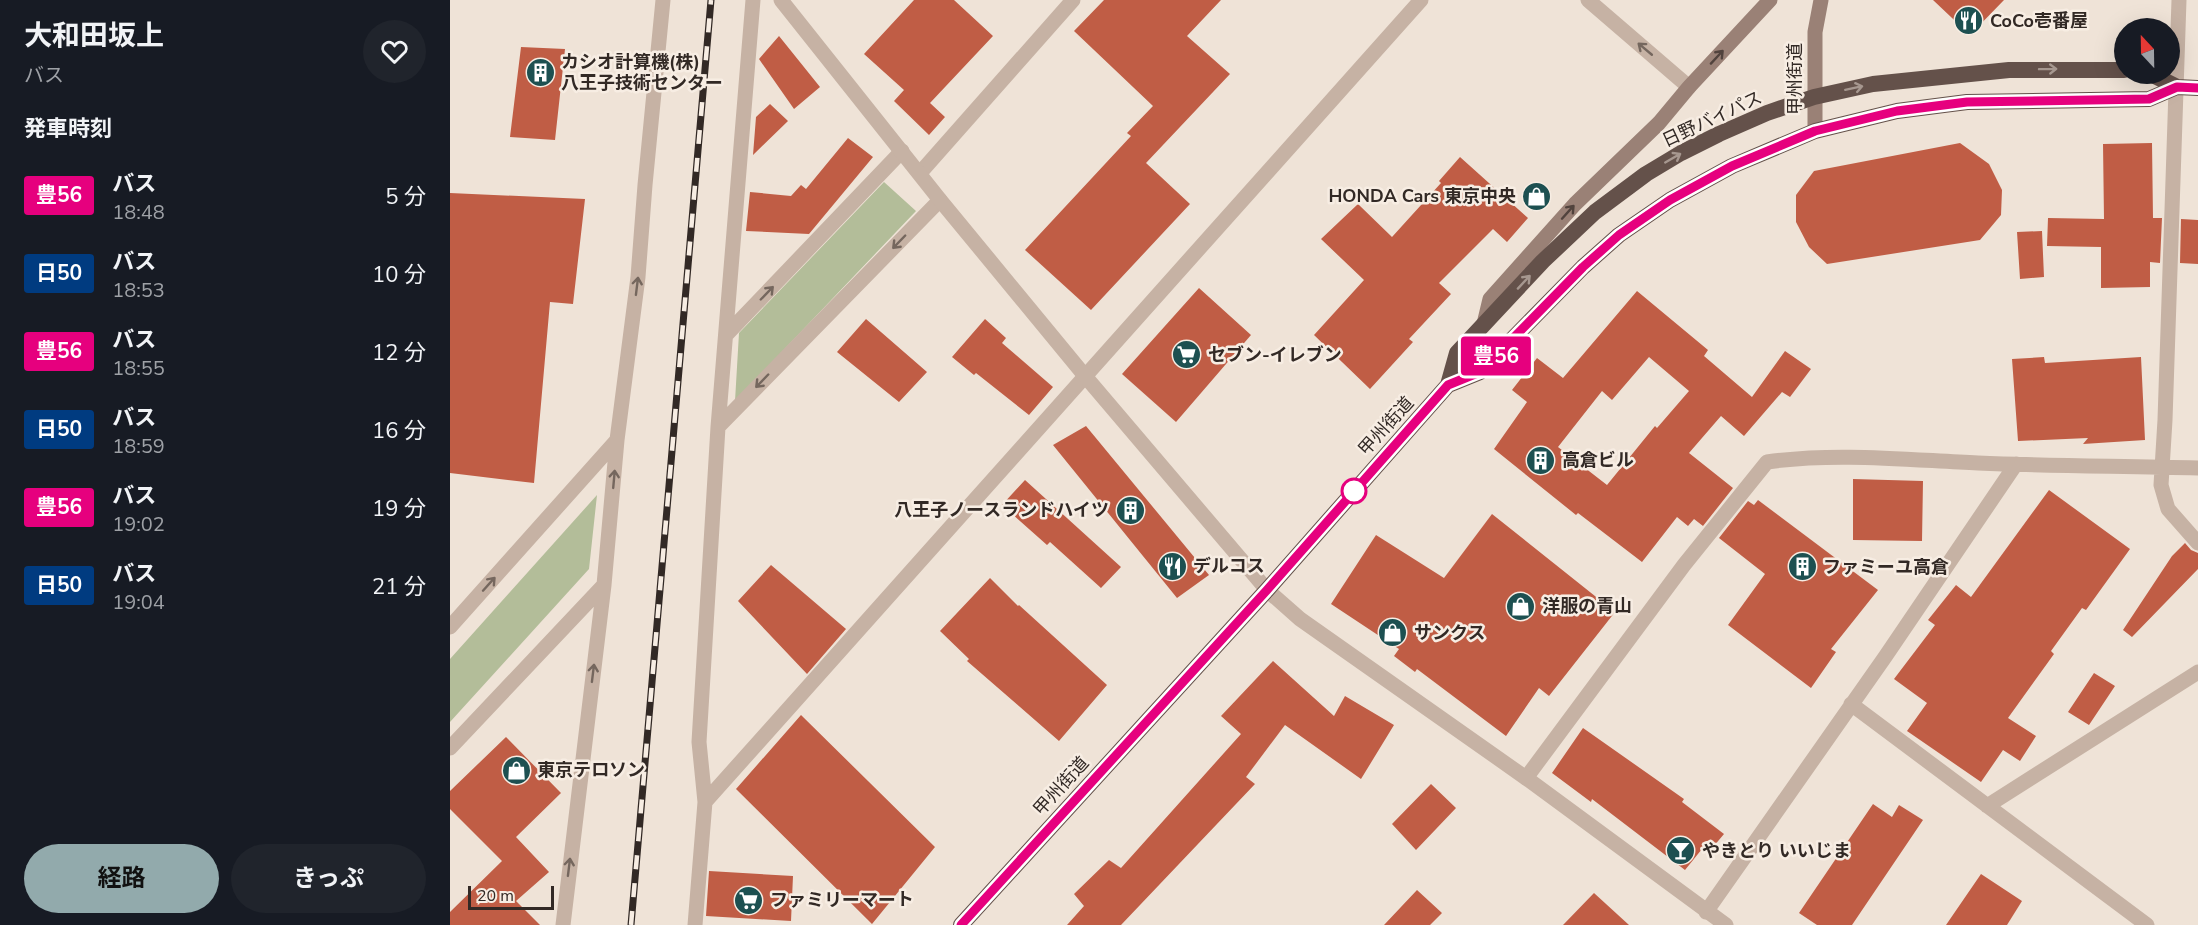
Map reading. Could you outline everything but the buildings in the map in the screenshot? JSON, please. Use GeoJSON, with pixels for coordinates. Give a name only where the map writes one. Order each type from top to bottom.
{"type":"FeatureCollection","features":[{"type":"Feature","properties":{"kind":"highway","name":"日野バイパス"},"geometry":{"type":"LineString","coordinates":[[1448,385],[1457,352],[1543,261],[1595,212],[1646,174],[1719,134],[1767,113],[1814,97],[1873,84],[2009,70],[2114,70]]}},
{"type":"Feature","properties":{"kind":"highway"},"geometry":{"type":"LineString","coordinates":[[2171,84],[2177,87],[2198,88]]}},
{"type":"Feature","properties":{"kind":"highway"},"geometry":{"type":"LineString","coordinates":[[1815,131],[1897,111],[1967,102],[2149,99],[2177,87]]}},
{"type":"Feature","properties":{"kind":"highway","name":"甲州街道"},"geometry":{"type":"LineString","coordinates":[[961,925],[1267,590],[1448,385],[1480,372],[1583,267],[1619,235],[1670,200],[1732,166],[1815,131]]}},
{"type":"Feature","properties":{"kind":"main road"},"geometry":{"type":"LineString","coordinates":[[1484,324],[1490,299],[1575,204],[1659,123],[1689,87],[1770,0]]}},
{"type":"Feature","properties":{"kind":"main road","name":"甲州街道"},"geometry":{"type":"LineString","coordinates":[[1815,131],[1815,32],[1821,0]]}},
{"type":"Feature","properties":{"kind":"street"},"geometry":{"type":"LineString","coordinates":[[561,923],[604,585],[617,440],[638,277],[663,0]]}},
{"type":"Feature","properties":{"kind":"street"},"geometry":{"type":"LineString","coordinates":[[694,925],[705,802],[699,742],[718,426],[753,0]]}},
{"type":"Feature","properties":{"kind":"street"},"geometry":{"type":"LineString","coordinates":[[781,0],[920,173],[939,200],[1267,590],[1300,619],[1526,778],[1726,925]]}},
{"type":"Feature","properties":{"kind":"street"},"geometry":{"type":"LineString","coordinates":[[920,173],[1073,0]]}},
{"type":"Feature","properties":{"kind":"street"},"geometry":{"type":"LineString","coordinates":[[705,802],[1421,0]]}},
{"type":"Feature","properties":{"kind":"street"},"geometry":{"type":"LineString","coordinates":[[1588,0],[1689,87]]}},
{"type":"Feature","properties":{"kind":"street"},"geometry":{"type":"LineString","coordinates":[[2179,0],[2161,485],[2168,509],[2198,543]]}},
{"type":"Feature","properties":{"kind":"street"},"geometry":{"type":"LineString","coordinates":[[726,335],[902,151]]}},
{"type":"Feature","properties":{"kind":"street"},"geometry":{"type":"LineString","coordinates":[[718,426],[939,200]]}},
{"type":"Feature","properties":{"kind":"street"},"geometry":{"type":"LineString","coordinates":[[450,627],[617,440]]}},
{"type":"Feature","properties":{"kind":"street"},"geometry":{"type":"LineString","coordinates":[[1526,778],[1684,565],[1767,462],[1798,458],[1878,458],[2198,468]]}},
{"type":"Feature","properties":{"kind":"street"},"geometry":{"type":"LineString","coordinates":[[1707,912],[2016,464]]}},
{"type":"Feature","properties":{"kind":"street"},"geometry":{"type":"LineString","coordinates":[[450,748],[604,585]]}},
{"type":"Feature","properties":{"kind":"street"},"geometry":{"type":"LineString","coordinates":[[1987,806],[2198,672]]}},
{"type":"Feature","properties":{"kind":"street"},"geometry":{"type":"LineString","coordinates":[[1851,704],[2147,925]]}},
{"type":"Feature","properties":{"kind":"green space"},"geometry":{"type":"Polygon","coordinates":[[[884,182],[916,211],[735,401],[739,333],[884,182]]]}},
{"type":"Feature","properties":{"kind":"green space"},"geometry":{"type":"Polygon","coordinates":[[[597,495],[589,569],[450,722],[450,659],[597,495]]]}},
{"type":"Feature","properties":{"kind":"railway"},"geometry":{"type":"LineString","coordinates":[[631,925],[711,0]]}},
{"type":"Feature","properties":{"kind":"bus line","name":"豊56"},"geometry":{"type":"LineString","coordinates":[[961,925],[1267,590],[1448,385],[1480,372],[1583,267],[1619,235],[1670,200],[1732,166],[1815,131],[1897,111],[1967,102],[2149,99],[2177,87],[2198,88]]}},
{"type":"Feature","properties":{"kind":"place","name":"CoCo壱番屋"},"geometry":{"type":"Point","coordinates":[1969,21]}},
{"type":"Feature","properties":{"kind":"place","name":"カシオ計算機(株) 八王子技術センター"},"geometry":{"type":"Point","coordinates":[540,72]}},
{"type":"Feature","properties":{"kind":"place","name":"HONDA Cars 東京中央"},"geometry":{"type":"Point","coordinates":[1537,196]}},
{"type":"Feature","properties":{"kind":"place","name":"セブン-イレブン"},"geometry":{"type":"Point","coordinates":[1187,355]}},
{"type":"Feature","properties":{"kind":"place","name":"高倉ビル"},"geometry":{"type":"Point","coordinates":[1541,460]}},
{"type":"Feature","properties":{"kind":"place","name":"八王子ノースランドハイツ"},"geometry":{"type":"Point","coordinates":[1130,510]}},
{"type":"Feature","properties":{"kind":"place","name":"デルコス"},"geometry":{"type":"Point","coordinates":[1172,566]}},
{"type":"Feature","properties":{"kind":"place","name":"ファミーユ高倉"},"geometry":{"type":"Point","coordinates":[1802,567]}},
{"type":"Feature","properties":{"kind":"place","name":"洋服の青山"},"geometry":{"type":"Point","coordinates":[1521,606]}},
{"type":"Feature","properties":{"kind":"place","name":"サンクス"},"geometry":{"type":"Point","coordinates":[1393,633]}},
{"type":"Feature","properties":{"kind":"place","name":"東京テロソン"},"geometry":{"type":"Point","coordinates":[516,770]}},
{"type":"Feature","properties":{"kind":"place","name":"やきとり いいじま"},"geometry":{"type":"Point","coordinates":[1681,851]}},
{"type":"Feature","properties":{"kind":"place","name":"ファミリーマート"},"geometry":{"type":"Point","coordinates":[749,900]}}]}
